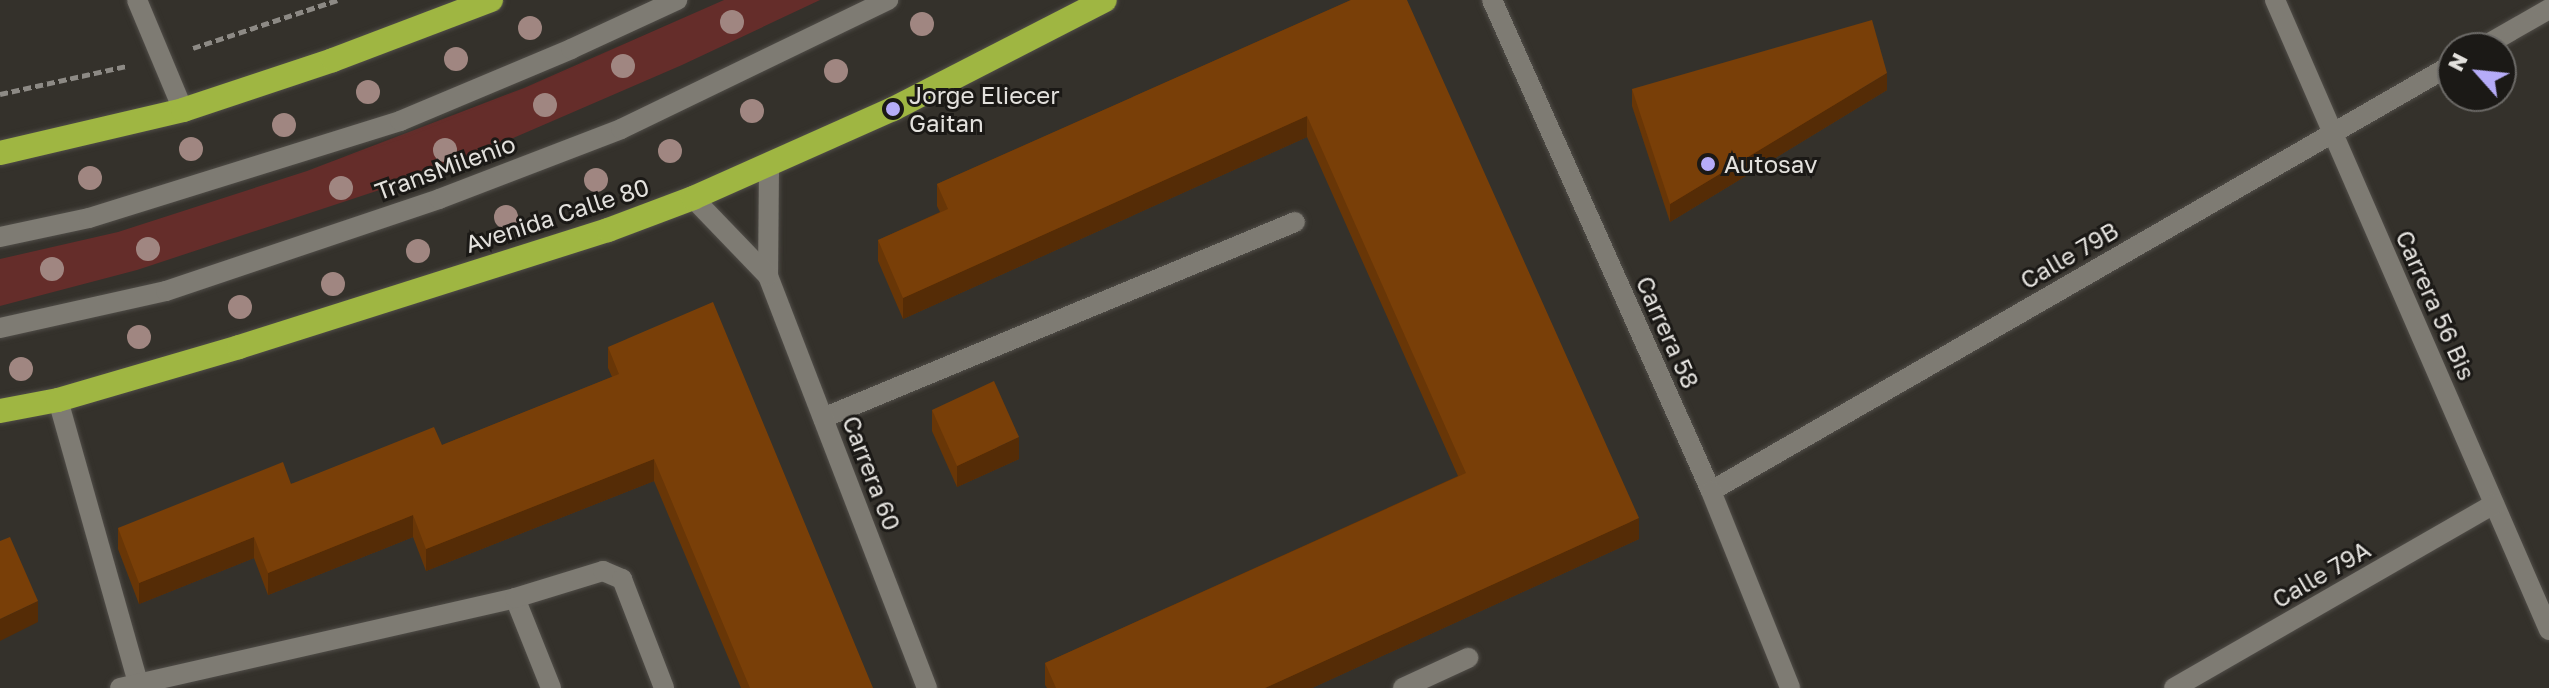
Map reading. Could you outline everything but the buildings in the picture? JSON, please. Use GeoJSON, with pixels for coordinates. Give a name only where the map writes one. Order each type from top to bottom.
{"type":"FeatureCollection","features":[{"type":"Feature","properties":{"kind":"highway"},"geometry":{"type":"LineString","coordinates":[[0,153],[183,110],[333,60],[491,0]]}},
{"type":"Feature","properties":{"kind":"highway","name":"Avenida Calle 80"},"geometry":{"type":"LineString","coordinates":[[0,411],[58,400],[239,347],[608,230],[769,166],[906,102],[1105,0]]}},
{"type":"Feature","properties":{"kind":"street"},"geometry":{"type":"LineString","coordinates":[[137,0],[183,110]]}},
{"type":"Feature","properties":{"kind":"street"},"geometry":{"type":"LineString","coordinates":[[0,237],[89,218],[400,121],[571,49],[677,0]]}},
{"type":"Feature","properties":{"kind":"street","name":"TransMilenio"},"geometry":{"type":"LineString","coordinates":[[0,328],[166,291],[439,199],[621,129],[888,0]]}},
{"type":"Feature","properties":{"kind":"street","name":"Carrera 58"},"geometry":{"type":"LineString","coordinates":[[1492,0],[1711,491],[1790,688]]}},
{"type":"Feature","properties":{"kind":"street","name":"Carrera 56 Bis"},"geometry":{"type":"LineString","coordinates":[[2275,0],[2549,630]]}},
{"type":"Feature","properties":{"kind":"street"},"geometry":{"type":"LineString","coordinates":[[2509,32],[2549,9]]}},
{"type":"Feature","properties":{"kind":"street","name":"Calle 79B"},"geometry":{"type":"LineString","coordinates":[[1711,491],[2437,73]]}},
{"type":"Feature","properties":{"kind":"street","name":"Carrera 60"},"geometry":{"type":"LineString","coordinates":[[769,166],[768,276],[927,688]]}},
{"type":"Feature","properties":{"kind":"street","name":"Carrera 60"},"geometry":{"type":"LineString","coordinates":[[693,198],[768,276]]}},
{"type":"Feature","properties":{"kind":"street"},"geometry":{"type":"LineString","coordinates":[[823,418],[1295,222]]}},
{"type":"Feature","properties":{"kind":"street"},"geometry":{"type":"LineString","coordinates":[[58,400],[129,686],[515,598],[603,571],[622,579],[664,688]]}},
{"type":"Feature","properties":{"kind":"street","name":"Calle 79A"},"geometry":{"type":"LineString","coordinates":[[2174,688],[2494,504]]}},
{"type":"Feature","properties":{"kind":"street"},"geometry":{"type":"LineString","coordinates":[[515,598],[551,688]]}},
{"type":"Feature","properties":{"kind":"street"},"geometry":{"type":"LineString","coordinates":[[1403,688],[1468,658]]}},
{"type":"Feature","properties":{"kind":"shaded area"},"geometry":{"type":"Polygon","coordinates":[[[724,0],[820,0],[682,65],[437,171],[137,270],[0,306],[0,259],[118,232],[307,171],[524,88],[724,0]]]}},
{"type":"Feature","properties":{"kind":"place","name":"Jorge Eliecer Gaitan"},"geometry":{"type":"Point","coordinates":[893,109]}},
{"type":"Feature","properties":{"kind":"place","name":"Autosav"},"geometry":{"type":"Point","coordinates":[1708,164]}}]}
